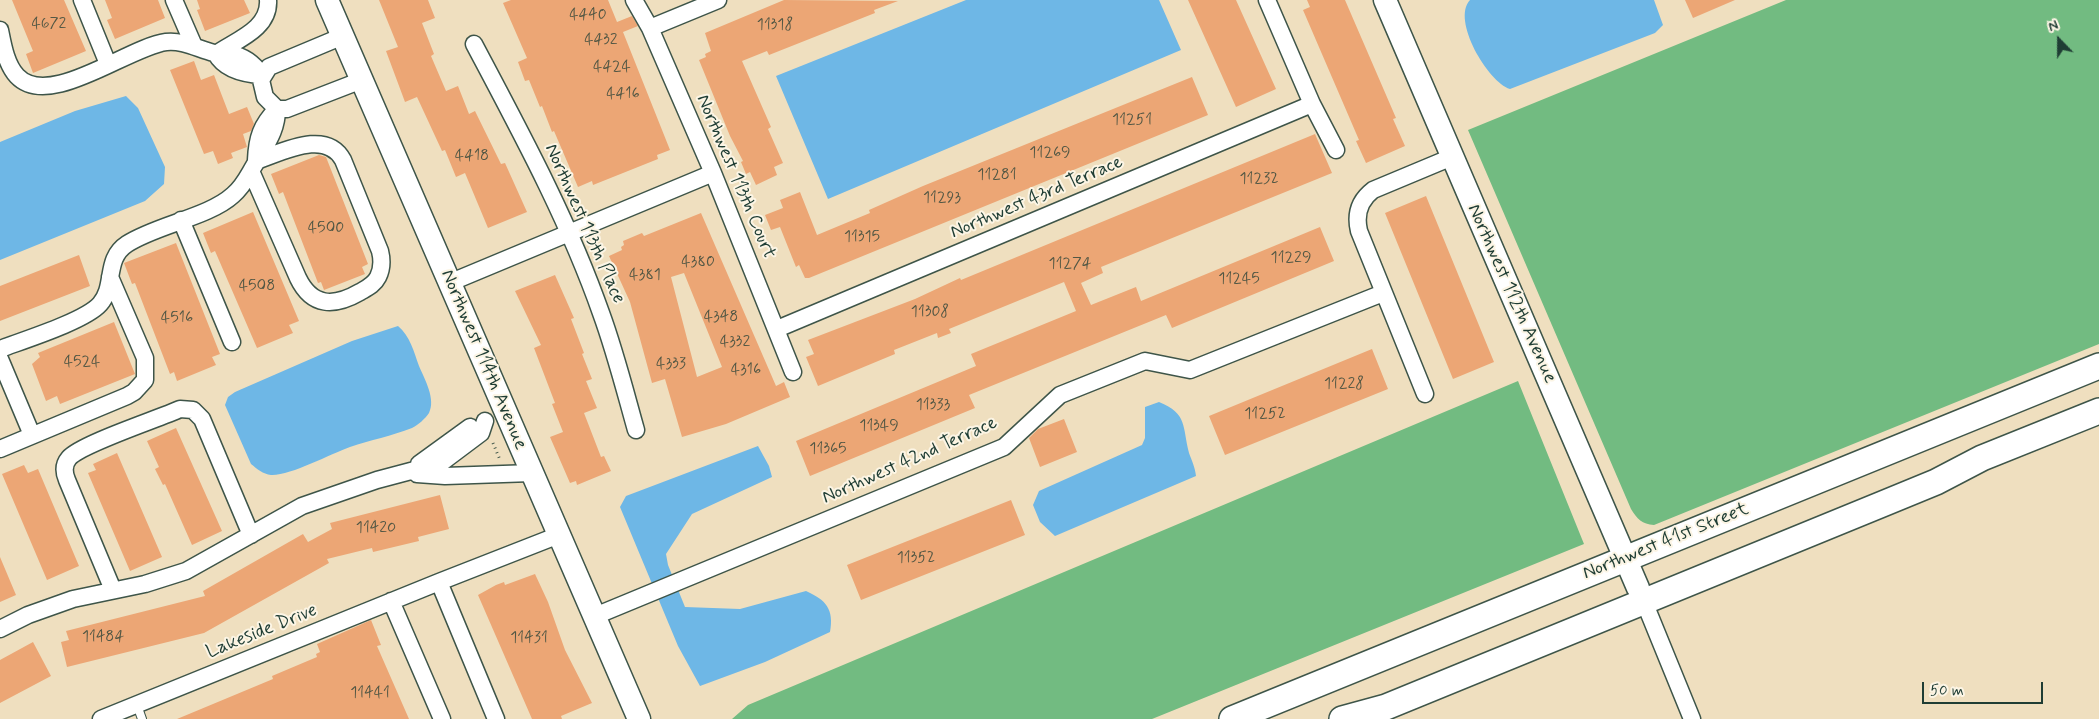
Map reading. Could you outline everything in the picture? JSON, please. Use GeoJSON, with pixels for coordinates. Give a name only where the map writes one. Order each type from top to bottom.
{"type":"FeatureCollection","features":[{"type":"Feature","properties":{"kind":"main road","name":"Northwest 41st Street"},"geometry":{"type":"LineString","coordinates":[[1232,719],[2099,366]]}},
{"type":"Feature","properties":{"kind":"main road"},"geometry":{"type":"LineString","coordinates":[[1341,719],[1386,707],[1641,595],[1880,506],[1936,482],[1982,458],[2099,411]]}},
{"type":"Feature","properties":{"kind":"street"},"geometry":{"type":"LineString","coordinates":[[82,0],[108,64]]}},
{"type":"Feature","properties":{"kind":"street"},"geometry":{"type":"LineString","coordinates":[[174,0],[194,46]]}},
{"type":"Feature","properties":{"kind":"street"},"geometry":{"type":"LineString","coordinates":[[216,54],[262,24],[268,12],[268,0]]}},
{"type":"Feature","properties":{"kind":"street","name":"Northwest 114th Avenue"},"geometry":{"type":"LineString","coordinates":[[327,0],[639,719]]}},
{"type":"Feature","properties":{"kind":"street","name":"Northwest 113th Court"},"geometry":{"type":"LineString","coordinates":[[634,0],[650,28],[713,173],[793,372]]}},
{"type":"Feature","properties":{"kind":"street"},"geometry":{"type":"LineString","coordinates":[[650,28],[718,0]]}},
{"type":"Feature","properties":{"kind":"street"},"geometry":{"type":"LineString","coordinates":[[1267,0],[1312,104],[1336,150]]}},
{"type":"Feature","properties":{"kind":"street","name":"Northwest 112th Avenue"},"geometry":{"type":"LineString","coordinates":[[1385,0],[1641,595]]}},
{"type":"Feature","properties":{"kind":"street"},"geometry":{"type":"LineString","coordinates":[[0,30],[2,51],[17,76],[28,84],[37,86],[54,86],[164,42],[178,41],[216,54],[227,52],[252,62],[262,75]]}},
{"type":"Feature","properties":{"kind":"street"},"geometry":{"type":"LineString","coordinates":[[277,109],[265,97],[261,85],[262,75],[274,64],[343,36]]}},
{"type":"Feature","properties":{"kind":"street","name":"Northwest 113th Place"},"geometry":{"type":"LineString","coordinates":[[474,44],[532,156],[568,233],[602,313],[636,430]]}},
{"type":"Feature","properties":{"kind":"street"},"geometry":{"type":"LineString","coordinates":[[0,350],[88,314],[105,296],[114,259],[121,248],[141,237],[226,200],[238,190],[254,166],[257,140],[264,121],[277,109],[294,107],[362,80]]}},
{"type":"Feature","properties":{"kind":"street","name":"Northwest 43rd Terrace"},"geometry":{"type":"LineString","coordinates":[[777,329],[1312,104]]}},
{"type":"Feature","properties":{"kind":"street"},"geometry":{"type":"LineString","coordinates":[[308,144],[328,147],[337,151],[343,160],[380,251],[381,265],[376,281],[354,295],[337,302],[322,301],[308,294],[298,278],[254,166],[308,144]]}},
{"type":"Feature","properties":{"kind":"street"},"geometry":{"type":"LineString","coordinates":[[1425,394],[1359,231],[1358,218],[1360,204],[1373,190],[1452,157]]}},
{"type":"Feature","properties":{"kind":"street"},"geometry":{"type":"LineString","coordinates":[[449,283],[713,173]]}},
{"type":"Feature","properties":{"kind":"street"},"geometry":{"type":"LineString","coordinates":[[181,220],[232,342]]}},
{"type":"Feature","properties":{"kind":"street"},"geometry":{"type":"LineString","coordinates":[[0,449],[127,396],[145,380],[145,358],[110,277]]}},
{"type":"Feature","properties":{"kind":"street","name":"Northwest 42nd Terrace"},"geometry":{"type":"LineString","coordinates":[[594,616],[1004,446],[1060,395],[1145,361],[1190,370],[1383,293]]}},
{"type":"Feature","properties":{"kind":"street"},"geometry":{"type":"LineString","coordinates":[[0,359],[32,435]]}},
{"type":"Feature","properties":{"kind":"street"},"geometry":{"type":"LineString","coordinates":[[0,629],[59,603],[145,584],[186,571],[302,506],[377,480],[441,463],[487,428],[503,405]]}},
{"type":"Feature","properties":{"kind":"street"},"geometry":{"type":"LineString","coordinates":[[113,590],[66,480],[64,471],[66,462],[81,450],[180,409],[193,410],[202,419],[251,535]]}},
{"type":"Feature","properties":{"kind":"street"},"geometry":{"type":"LineString","coordinates":[[407,473],[474,424],[487,428]]}},
{"type":"Feature","properties":{"kind":"street"},"geometry":{"type":"LineString","coordinates":[[460,450],[472,475]]}},
{"type":"Feature","properties":{"kind":"street"},"geometry":{"type":"LineString","coordinates":[[407,473],[472,475],[532,473]]}},
{"type":"Feature","properties":{"kind":"street","name":"Lakeside Drive"},"geometry":{"type":"LineString","coordinates":[[101,719],[139,712],[391,601],[505,555],[525,550],[559,535]]}},
{"type":"Feature","properties":{"kind":"street"},"geometry":{"type":"LineString","coordinates":[[438,582],[496,719]]}},
{"type":"Feature","properties":{"kind":"street"},"geometry":{"type":"LineString","coordinates":[[1641,595],[1692,719]]}},
{"type":"Feature","properties":{"kind":"street"},"geometry":{"type":"LineString","coordinates":[[391,601],[442,719]]}},
{"type":"Feature","properties":{"kind":"path"},"geometry":{"type":"LineString","coordinates":[[487,428],[504,467]]}},
{"type":"Feature","properties":{"kind":"green space"},"geometry":{"type":"Polygon","coordinates":[[[1786,0],[2099,0],[2099,344],[1654,525],[1646,523],[1638,518],[1631,509],[1468,130],[1786,0]]]}},
{"type":"Feature","properties":{"kind":"green space"},"geometry":{"type":"Polygon","coordinates":[[[1518,381],[1584,544],[1152,719],[732,719],[748,705],[1518,381]]]}},
{"type":"Feature","properties":{"kind":"water"},"geometry":{"type":"Polygon","coordinates":[[[966,0],[1159,0],[1181,50],[828,199],[776,76],[966,0]]]}},
{"type":"Feature","properties":{"kind":"water"},"geometry":{"type":"Polygon","coordinates":[[[1470,0],[1654,0],[1663,25],[1655,33],[1510,89],[1501,84],[1492,75],[1475,49],[1465,21],[1465,9],[1470,0]]]}},
{"type":"Feature","properties":{"kind":"water"},"geometry":{"type":"Polygon","coordinates":[[[126,96],[138,108],[165,167],[164,184],[145,201],[0,260],[0,142],[75,111],[126,96]]]}},
{"type":"Feature","properties":{"kind":"water"},"geometry":{"type":"Polygon","coordinates":[[[398,326],[406,334],[411,344],[429,389],[431,408],[423,420],[412,428],[350,447],[289,472],[271,475],[260,471],[251,464],[225,405],[228,397],[235,392],[352,341],[398,326]]]}},
{"type":"Feature","properties":{"kind":"water"},"geometry":{"type":"Polygon","coordinates":[[[1159,402],[1175,411],[1182,422],[1196,476],[1055,536],[1040,522],[1033,505],[1039,491],[1142,445],[1145,438],[1145,407],[1159,402]]]}},
{"type":"Feature","properties":{"kind":"water"},"geometry":{"type":"Polygon","coordinates":[[[758,446],[769,466],[772,477],[692,514],[666,554],[668,565],[685,607],[740,609],[806,591],[819,598],[827,606],[831,617],[830,632],[765,662],[700,686],[678,646],[620,507],[626,496],[758,446]]]}},
{"type":"Feature","properties":{"kind":"building"},"geometry":{"type":"Polygon","coordinates":[[[12,0],[64,0],[86,51],[33,73],[26,54],[33,51],[12,0]]]}},
{"type":"Feature","properties":{"kind":"building"},"geometry":{"type":"Polygon","coordinates":[[[105,0],[158,0],[165,18],[115,39],[107,20],[112,18],[105,0]]]}},
{"type":"Feature","properties":{"kind":"building"},"geometry":{"type":"Polygon","coordinates":[[[197,0],[244,0],[250,13],[205,31],[197,10],[200,9],[197,0]]]}},
{"type":"Feature","properties":{"kind":"building"},"geometry":{"type":"Polygon","coordinates":[[[379,0],[428,0],[435,18],[422,23],[434,54],[431,56],[446,91],[458,86],[469,114],[475,111],[501,164],[505,163],[527,212],[488,228],[465,173],[456,177],[445,150],[442,151],[417,97],[405,102],[386,51],[398,47],[379,0]]]}},
{"type":"Feature","properties":{"kind":"building"},"geometry":{"type":"Polygon","coordinates":[[[511,0],[608,0],[617,22],[632,16],[638,26],[623,32],[670,150],[657,155],[658,159],[593,185],[592,181],[578,187],[542,106],[540,107],[529,80],[525,81],[518,62],[527,58],[503,3],[511,0]]]}},
{"type":"Feature","properties":{"kind":"building"},"geometry":{"type":"Polygon","coordinates":[[[784,0],[898,1],[874,10],[875,13],[769,55],[767,51],[742,61],[771,127],[768,129],[783,163],[774,167],[777,175],[756,185],[750,172],[746,174],[741,162],[743,161],[730,136],[699,60],[706,57],[705,54],[711,51],[705,33],[784,0]]]}},
{"type":"Feature","properties":{"kind":"building"},"geometry":{"type":"Polygon","coordinates":[[[1188,0],[1236,0],[1276,89],[1236,107],[1188,0]]]}},
{"type":"Feature","properties":{"kind":"building"},"geometry":{"type":"Polygon","coordinates":[[[1307,0],[1345,0],[1396,118],[1393,119],[1405,146],[1366,163],[1356,141],[1359,140],[1303,10],[1310,7],[1307,0]]]}},
{"type":"Feature","properties":{"kind":"building"},"geometry":{"type":"Polygon","coordinates":[[[1685,0],[1735,0],[1693,18],[1685,0]]]}},
{"type":"Feature","properties":{"kind":"building"},"geometry":{"type":"Polygon","coordinates":[[[194,61],[201,80],[214,75],[229,114],[247,107],[254,124],[251,131],[243,134],[247,147],[231,153],[233,158],[218,164],[213,151],[204,154],[170,70],[194,61]]]}},
{"type":"Feature","properties":{"kind":"building"},"geometry":{"type":"Polygon","coordinates":[[[1192,77],[1208,115],[809,278],[805,278],[799,265],[796,267],[780,227],[771,230],[765,215],[783,208],[780,200],[800,192],[817,235],[870,213],[869,210],[923,186],[1192,77]]]}},
{"type":"Feature","properties":{"kind":"building"},"geometry":{"type":"Polygon","coordinates":[[[1315,134],[1332,173],[1101,267],[1103,273],[1081,283],[1091,305],[1136,287],[1141,301],[1320,227],[1334,261],[1172,328],[1166,315],[969,395],[975,408],[810,476],[796,441],[976,366],[971,354],[1076,311],[1064,282],[949,329],[951,333],[938,338],[937,333],[894,350],[895,354],[818,386],[806,357],[814,354],[808,340],[915,299],[960,278],[961,280],[1315,134]]]}},
{"type":"Feature","properties":{"kind":"building"},"geometry":{"type":"Polygon","coordinates":[[[319,155],[326,157],[368,264],[362,267],[365,274],[324,290],[321,282],[318,283],[283,192],[279,194],[271,174],[319,155]]]}},
{"type":"Feature","properties":{"kind":"building"},"geometry":{"type":"Polygon","coordinates":[[[1426,196],[1494,362],[1453,379],[1385,213],[1426,196]]]}},
{"type":"Feature","properties":{"kind":"building"},"geometry":{"type":"Polygon","coordinates":[[[253,212],[299,321],[289,325],[293,333],[257,348],[215,251],[211,253],[203,233],[253,212]]]}},
{"type":"Feature","properties":{"kind":"building"},"geometry":{"type":"Polygon","coordinates":[[[701,213],[776,386],[784,382],[790,397],[726,424],[682,437],[665,379],[652,383],[630,302],[609,256],[622,250],[623,241],[642,233],[644,236],[701,213]],[[684,273],[671,277],[697,377],[722,367],[684,273]]]}},
{"type":"Feature","properties":{"kind":"building"},"geometry":{"type":"Polygon","coordinates":[[[176,243],[220,354],[212,357],[216,365],[177,381],[174,372],[170,374],[135,283],[132,284],[124,263],[176,243]]]}},
{"type":"Feature","properties":{"kind":"building"},"geometry":{"type":"Polygon","coordinates":[[[79,255],[90,286],[0,321],[0,286],[79,255]]]}},
{"type":"Feature","properties":{"kind":"building"},"geometry":{"type":"Polygon","coordinates":[[[555,275],[574,318],[571,319],[592,379],[586,381],[597,408],[584,413],[601,457],[604,456],[611,471],[577,485],[576,481],[570,483],[550,437],[563,432],[552,404],[555,403],[534,348],[541,345],[515,291],[555,275]]]}},
{"type":"Feature","properties":{"kind":"building"},"geometry":{"type":"Polygon","coordinates":[[[114,322],[135,374],[60,404],[57,396],[46,401],[32,364],[40,357],[38,353],[114,322]]]}},
{"type":"Feature","properties":{"kind":"building"},"geometry":{"type":"Polygon","coordinates":[[[1372,349],[1388,389],[1225,455],[1209,416],[1372,349]]]}},
{"type":"Feature","properties":{"kind":"building"},"geometry":{"type":"Polygon","coordinates":[[[1064,419],[1077,452],[1040,467],[1029,438],[1038,429],[1064,419]]]}},
{"type":"Feature","properties":{"kind":"building"},"geometry":{"type":"Polygon","coordinates":[[[176,428],[222,531],[192,545],[165,484],[163,485],[155,469],[159,467],[147,441],[176,428]]]}},
{"type":"Feature","properties":{"kind":"building"},"geometry":{"type":"Polygon","coordinates":[[[117,453],[162,557],[130,571],[88,473],[96,470],[93,464],[117,453]]]}},
{"type":"Feature","properties":{"kind":"building"},"geometry":{"type":"Polygon","coordinates":[[[24,465],[28,473],[38,469],[79,566],[47,580],[2,474],[24,465]]]}},
{"type":"Feature","properties":{"kind":"building"},"geometry":{"type":"Polygon","coordinates":[[[440,495],[449,529],[418,537],[419,541],[373,552],[372,548],[327,559],[329,563],[204,633],[67,667],[61,642],[69,640],[66,631],[205,596],[203,591],[303,534],[308,542],[332,529],[330,523],[440,495]]]}},
{"type":"Feature","properties":{"kind":"building"},"geometry":{"type":"Polygon","coordinates":[[[1011,500],[1025,535],[861,600],[847,565],[1011,500]]]}},
{"type":"Feature","properties":{"kind":"building"},"geometry":{"type":"Polygon","coordinates":[[[0,557],[16,595],[0,602],[0,557]]]}},
{"type":"Feature","properties":{"kind":"building"},"geometry":{"type":"Polygon","coordinates":[[[535,574],[548,602],[565,650],[592,703],[561,716],[562,719],[532,719],[478,595],[504,582],[505,585],[535,574]]]}},
{"type":"Feature","properties":{"kind":"building"},"geometry":{"type":"Polygon","coordinates":[[[371,620],[381,645],[377,646],[409,719],[177,719],[273,679],[272,676],[317,657],[316,654],[320,652],[317,644],[371,620]]]}},
{"type":"Feature","properties":{"kind":"building"},"geometry":{"type":"Polygon","coordinates":[[[33,642],[51,676],[0,703],[0,660],[33,642]]]}}]}
